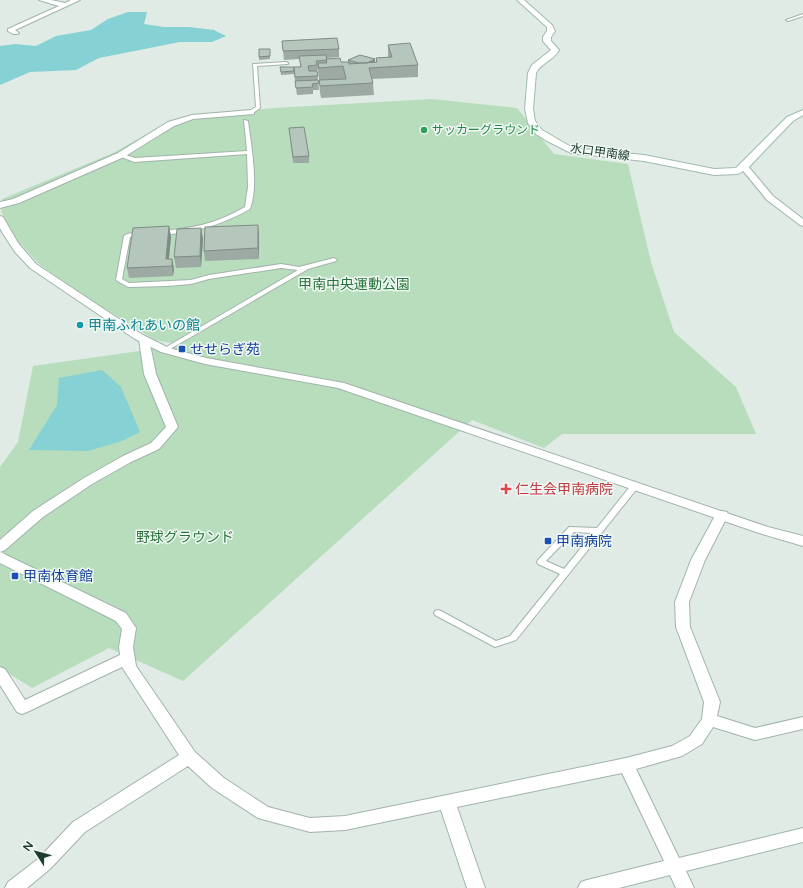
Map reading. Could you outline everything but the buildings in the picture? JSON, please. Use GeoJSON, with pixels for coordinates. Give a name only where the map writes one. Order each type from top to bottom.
{"type":"FeatureCollection","features":[{"type":"Feature","properties":{"kind":"street"},"geometry":{"type":"LineString","coordinates":[[42,0],[64,6]]}},
{"type":"Feature","properties":{"kind":"street"},"geometry":{"type":"LineString","coordinates":[[15,33],[10,30],[77,0]]}},
{"type":"Feature","properties":{"kind":"street","name":"水口甲南線"},"geometry":{"type":"LineString","coordinates":[[520,0],[550,26],[551,31],[547,37],[547,42],[555,50],[553,54],[535,67],[532,73],[529,109],[530,121],[539,132],[571,150],[644,158],[714,172],[738,171],[744,167]]}},
{"type":"Feature","properties":{"kind":"street"},"geometry":{"type":"LineString","coordinates":[[0,205],[16,201],[121,155],[171,124],[192,117],[252,112]]}},
{"type":"Feature","properties":{"kind":"street"},"geometry":{"type":"LineString","coordinates":[[803,112],[790,119],[744,167],[770,198],[803,223]]}},
{"type":"Feature","properties":{"kind":"street"},"geometry":{"type":"LineString","coordinates":[[0,219],[11,241],[32,266],[144,339],[165,350],[205,361],[340,385],[803,542]]}},
{"type":"Feature","properties":{"kind":"street"},"geometry":{"type":"LineString","coordinates":[[0,547],[38,514],[88,481],[127,459],[155,446],[172,427],[150,374],[144,339]]}},
{"type":"Feature","properties":{"kind":"street"},"geometry":{"type":"LineString","coordinates":[[0,557],[120,617],[129,628],[126,648],[129,667],[190,757],[218,783],[264,814],[310,825],[345,823],[626,765],[676,751],[696,740],[709,720],[712,702],[682,627],[682,602],[698,560],[722,515]]}},
{"type":"Feature","properties":{"kind":"street"},"geometry":{"type":"LineString","coordinates":[[0,673],[22,708],[128,658]]}},
{"type":"Feature","properties":{"kind":"street"},"geometry":{"type":"LineString","coordinates":[[709,720],[755,734],[803,723]]}},
{"type":"Feature","properties":{"kind":"street"},"geometry":{"type":"LineString","coordinates":[[14,888],[44,864],[79,827],[190,757]]}},
{"type":"Feature","properties":{"kind":"street"},"geometry":{"type":"LineString","coordinates":[[626,765],[685,888]]}},
{"type":"Feature","properties":{"kind":"street"},"geometry":{"type":"LineString","coordinates":[[446,803],[476,888]]}},
{"type":"Feature","properties":{"kind":"street"},"geometry":{"type":"LineString","coordinates":[[587,888],[803,835]]}},
{"type":"Feature","properties":{"kind":"lane"},"geometry":{"type":"LineString","coordinates":[[788,20],[803,15]]}},
{"type":"Feature","properties":{"kind":"lane"},"geometry":{"type":"LineString","coordinates":[[252,112],[258,108],[255,65],[286,63]]}},
{"type":"Feature","properties":{"kind":"lane"},"geometry":{"type":"LineString","coordinates":[[157,233],[188,231],[210,227],[229,219],[248,208],[250,198],[250,152],[246,121]]}},
{"type":"Feature","properties":{"kind":"lane"},"geometry":{"type":"LineString","coordinates":[[121,155],[134,160],[250,152]]}},
{"type":"Feature","properties":{"kind":"lane"},"geometry":{"type":"LineString","coordinates":[[150,234],[127,236],[119,280],[128,285],[191,282],[209,277],[281,266],[298,269],[306,268],[334,260]]}},
{"type":"Feature","properties":{"kind":"lane"},"geometry":{"type":"LineString","coordinates":[[165,350],[306,268]]}},
{"type":"Feature","properties":{"kind":"lane"},"geometry":{"type":"LineString","coordinates":[[438,614],[495,644],[512,638],[635,486]]}},
{"type":"Feature","properties":{"kind":"lane"},"geometry":{"type":"LineString","coordinates":[[565,573],[541,562],[572,529],[599,531]]}},
{"type":"Feature","properties":{"kind":"green space","name":"甲南中央運動公園"},"geometry":{"type":"Polygon","coordinates":[[[432,99],[517,108],[554,154],[628,164],[651,262],[674,332],[736,387],[756,434],[562,434],[544,448],[472,420],[183,681],[109,648],[32,688],[0,668],[0,467],[18,442],[33,366],[182,345],[155,340],[94,302],[40,265],[15,238],[1,211],[2,199],[113,153],[161,126],[189,116],[274,108],[432,99]]]}},
{"type":"Feature","properties":{"kind":"water"},"geometry":{"type":"Polygon","coordinates":[[[128,12],[147,12],[144,24],[164,27],[189,27],[214,30],[226,36],[212,42],[180,42],[99,58],[76,70],[30,72],[0,85],[0,46],[16,44],[36,46],[56,36],[91,30],[108,19],[128,12]]]}},
{"type":"Feature","properties":{"kind":"water"},"geometry":{"type":"Polygon","coordinates":[[[102,370],[121,387],[140,432],[122,441],[88,451],[29,450],[57,405],[59,378],[102,370]]]}},
{"type":"Feature","properties":{"kind":"place","name":"サッカーグラウンド"},"geometry":{"type":"Point","coordinates":[424,130]}},
{"type":"Feature","properties":{"kind":"place","name":"甲南ふれあいの館"},"geometry":{"type":"Point","coordinates":[80,325]}},
{"type":"Feature","properties":{"kind":"place","name":"せせらぎ苑"},"geometry":{"type":"Point","coordinates":[182,349]}},
{"type":"Feature","properties":{"kind":"place","name":"仁生会甲南病院"},"geometry":{"type":"Point","coordinates":[506,489]}},
{"type":"Feature","properties":{"kind":"place","name":"甲南病院"},"geometry":{"type":"Point","coordinates":[548,541]}},
{"type":"Feature","properties":{"kind":"place","name":"甲南体育館"},"geometry":{"type":"Point","coordinates":[15,576]}},
{"type":"Feature","properties":{"kind":"park label","name":"野球グラウンド"},"geometry":{"type":"Point","coordinates":[185,537]}}]}
